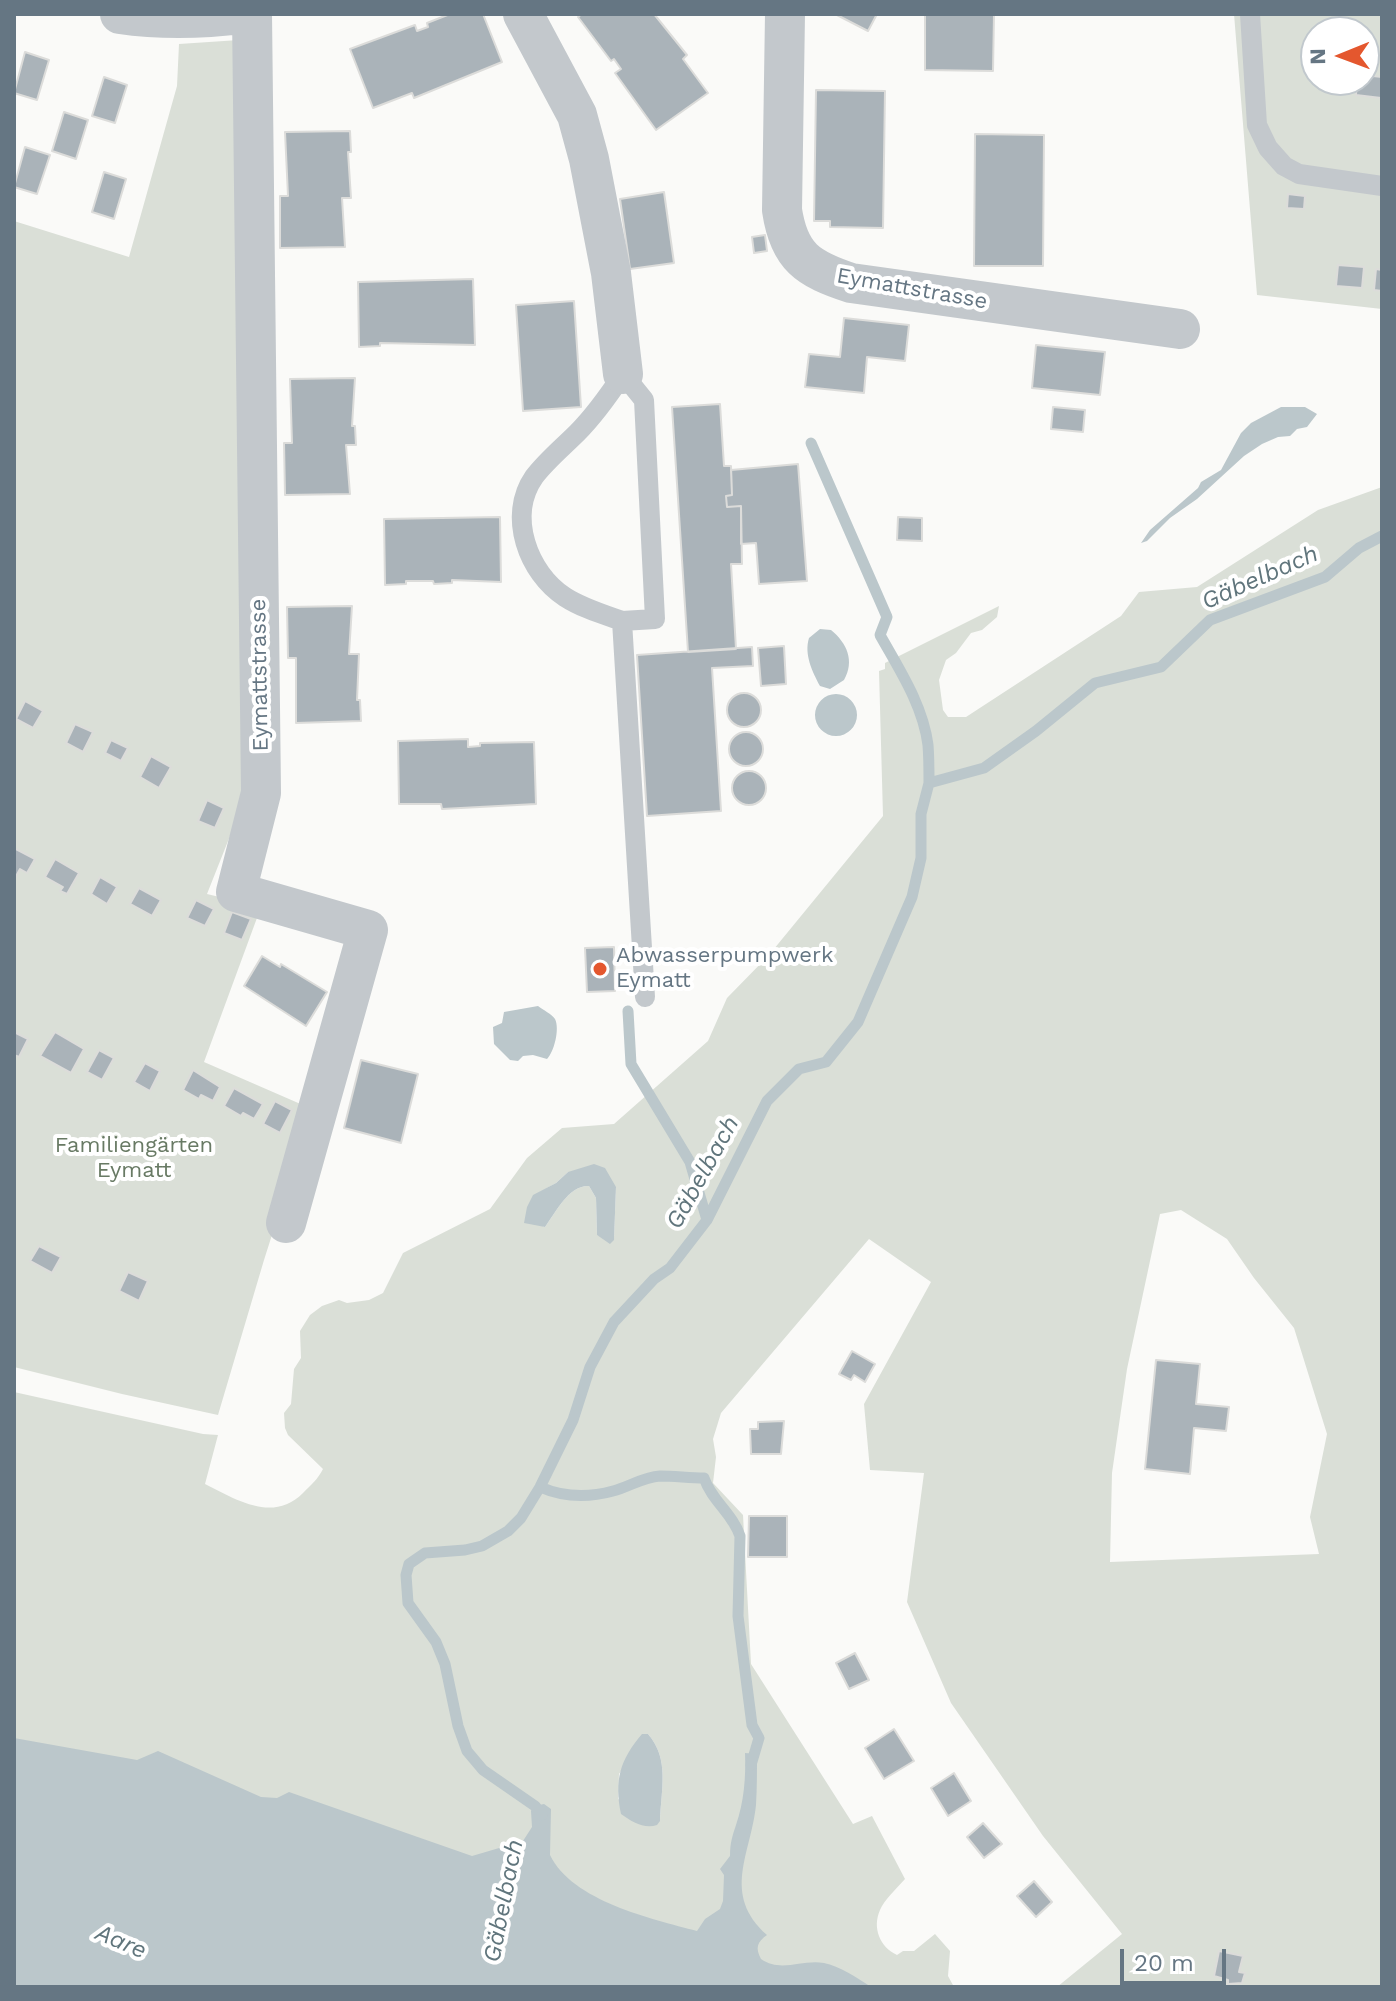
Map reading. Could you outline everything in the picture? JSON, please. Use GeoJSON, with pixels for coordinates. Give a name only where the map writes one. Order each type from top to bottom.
{"type":"FeatureCollection","features":[{"type":"Feature","properties":{"kind":"street"},"geometry":{"type":"LineString","coordinates":[[120,14],[146,18],[202,19],[243,14]]}},
{"type":"Feature","properties":{"kind":"street","name":"Eymattstrasse"},"geometry":{"type":"LineString","coordinates":[[252,14],[261,793],[236,892],[368,930],[286,1223]]}},
{"type":"Feature","properties":{"kind":"street"},"geometry":{"type":"LineString","coordinates":[[523,14],[577,115],[589,159],[611,273],[623,374]]}},
{"type":"Feature","properties":{"kind":"street","name":"Eymattstrasse"},"geometry":{"type":"LineString","coordinates":[[785,14],[782,210],[785,233],[796,253],[810,266],[851,283],[1180,329]]}},
{"type":"Feature","properties":{"kind":"lane"},"geometry":{"type":"LineString","coordinates":[[1250,14],[1257,125],[1268,148],[1284,166],[1299,174],[1382,186]]}},
{"type":"Feature","properties":{"kind":"lane"},"geometry":{"type":"LineString","coordinates":[[623,374],[644,400],[655,619],[622,621],[562,596],[544,579],[525,544],[522,509],[532,480],[598,411],[623,374]]}},
{"type":"Feature","properties":{"kind":"lane"},"geometry":{"type":"LineString","coordinates":[[622,621],[645,997]]}},
{"type":"Feature","properties":{"kind":"green space"},"geometry":{"type":"Polygon","coordinates":[[[1234,14],[1382,14],[1382,309],[1257,295],[1234,14]]]}},
{"type":"Feature","properties":{"kind":"green space","name":"Familiengärten Eymatt"},"geometry":{"type":"Polygon","coordinates":[[[239,40],[251,783],[207,894],[261,907],[204,1062],[312,1109],[218,1415],[14,1367],[14,221],[129,257],[177,86],[179,44],[239,40]]]}},
{"type":"Feature","properties":{"kind":"green space"},"geometry":{"type":"Polygon","coordinates":[[[1382,487],[1382,1987],[1057,1987],[1122,1934],[1043,1836],[951,1703],[907,1602],[924,1473],[870,1470],[864,1404],[931,1282],[869,1239],[721,1413],[713,1439],[716,1457],[713,1483],[743,1515],[751,1664],[853,1824],[872,1816],[905,1879],[880,1910],[877,1924],[879,1936],[886,1947],[897,1955],[903,1951],[914,1951],[935,1934],[950,1951],[948,1976],[954,1987],[14,1987],[14,1392],[218,1435],[205,1484],[255,1506],[267,1508],[291,1502],[312,1485],[323,1469],[288,1435],[285,1428],[284,1413],[291,1404],[294,1369],[301,1358],[300,1331],[310,1315],[322,1306],[339,1300],[347,1303],[369,1300],[383,1293],[403,1253],[490,1209],[527,1158],[562,1128],[614,1124],[708,1041],[727,998],[769,955],[883,816],[879,671],[885,669],[885,663],[999,606],[997,617],[982,630],[971,633],[956,653],[946,660],[939,680],[943,710],[948,717],[966,717],[1121,616],[1139,592],[1197,587],[1318,510],[1382,487]],[[568,1172],[533,1196],[535,1223],[545,1227],[569,1195],[589,1186],[596,1198],[597,1235],[614,1239],[616,1187],[568,1172]],[[1181,1210],[1160,1214],[1127,1369],[1112,1473],[1110,1562],[1319,1554],[1310,1517],[1327,1434],[1294,1328],[1227,1239],[1181,1210]],[[648,1734],[619,1774],[618,1799],[660,1821],[662,1764],[648,1734]]]}},
{"type":"Feature","properties":{"kind":"water"},"geometry":{"type":"Polygon","coordinates":[[[1281,407],[1305,407],[1317,414],[1307,427],[1297,429],[1290,436],[1262,444],[1244,456],[1197,499],[1141,543],[1150,530],[1201,482],[1221,470],[1241,433],[1251,423],[1281,407]]]}},
{"type":"Feature","properties":{"kind":"water"},"geometry":{"type":"Polygon","coordinates":[[[820,629],[831,630],[837,635],[849,659],[844,680],[830,689],[820,686],[808,656],[809,638],[820,629]]]}},
{"type":"Feature","properties":{"kind":"water"},"geometry":{"type":"Polygon","coordinates":[[[836,694],[851,700],[857,715],[851,730],[836,736],[821,730],[815,715],[821,700],[836,694]]]}},
{"type":"Feature","properties":{"kind":"water"},"geometry":{"type":"Polygon","coordinates":[[[538,1006],[555,1019],[557,1034],[552,1051],[547,1059],[533,1055],[523,1056],[518,1061],[510,1060],[494,1044],[493,1027],[502,1023],[504,1012],[538,1006]]]}},
{"type":"Feature","properties":{"kind":"water"},"geometry":{"type":"Polygon","coordinates":[[[594,1164],[605,1168],[616,1187],[614,1240],[610,1244],[597,1235],[596,1198],[589,1186],[569,1195],[545,1227],[524,1223],[533,1195],[556,1183],[568,1172],[594,1164]]]}},
{"type":"Feature","properties":{"kind":"water"},"geometry":{"type":"Polygon","coordinates":[[[642,1734],[648,1734],[655,1744],[662,1764],[660,1821],[652,1826],[629,1820],[621,1814],[619,1802],[619,1781],[624,1762],[642,1734]]]}},
{"type":"Feature","properties":{"kind":"water","name":"Aare"},"geometry":{"type":"Polygon","coordinates":[[[14,1738],[137,1760],[158,1751],[261,1797],[277,1798],[289,1792],[472,1856],[523,1841],[532,1827],[531,1811],[535,1806],[544,1804],[551,1809],[550,1855],[576,1885],[615,1906],[697,1931],[705,1919],[720,1909],[723,1901],[724,1875],[720,1869],[730,1856],[741,1807],[745,1753],[757,1754],[756,1805],[742,1873],[742,1889],[753,1920],[767,1935],[758,1946],[761,1959],[776,1965],[824,1963],[871,1987],[14,1987],[14,1738]]]}},
{"type":"Feature","properties":{"kind":"building"},"geometry":{"type":"Polygon","coordinates":[[[450,14],[483,14],[502,62],[414,98],[412,93],[373,108],[350,49],[415,25],[417,31],[428,27],[427,23],[450,14]]]}},
{"type":"Feature","properties":{"kind":"building"},"geometry":{"type":"Polygon","coordinates":[[[582,14],[654,14],[687,55],[683,59],[708,93],[656,130],[615,73],[621,69],[614,59],[611,61],[578,17],[582,14]]]}},
{"type":"Feature","properties":{"kind":"building"},"geometry":{"type":"Polygon","coordinates":[[[835,14],[877,14],[868,31],[835,14]]]}},
{"type":"Feature","properties":{"kind":"building"},"geometry":{"type":"Polygon","coordinates":[[[925,14],[994,14],[993,71],[925,70],[925,14]]]}},
{"type":"Feature","properties":{"kind":"building"},"geometry":{"type":"Polygon","coordinates":[[[25,52],[49,60],[37,100],[14,93],[25,52]]]}},
{"type":"Feature","properties":{"kind":"building"},"geometry":{"type":"Polygon","coordinates":[[[104,77],[127,85],[115,123],[92,116],[104,77]]]}},
{"type":"Feature","properties":{"kind":"building"},"geometry":{"type":"Polygon","coordinates":[[[1380,77],[1382,77],[1381,98],[1364,96],[1380,96],[1380,77]]]}},
{"type":"Feature","properties":{"kind":"building"},"geometry":{"type":"Polygon","coordinates":[[[816,90],[885,91],[883,228],[830,227],[830,221],[814,221],[816,90]]]}},
{"type":"Feature","properties":{"kind":"building"},"geometry":{"type":"Polygon","coordinates":[[[64,112],[88,120],[76,159],[52,151],[64,112]]]}},
{"type":"Feature","properties":{"kind":"building"},"geometry":{"type":"Polygon","coordinates":[[[350,131],[351,198],[342,198],[345,247],[280,248],[280,196],[288,196],[285,132],[350,131]]]}},
{"type":"Feature","properties":{"kind":"building"},"geometry":{"type":"Polygon","coordinates":[[[975,134],[1044,135],[1043,266],[974,266],[975,134]]]}},
{"type":"Feature","properties":{"kind":"building"},"geometry":{"type":"Polygon","coordinates":[[[25,147],[50,155],[37,194],[14,187],[25,147]]]}},
{"type":"Feature","properties":{"kind":"building"},"geometry":{"type":"Polygon","coordinates":[[[104,172],[126,179],[114,219],[92,212],[104,172]]]}},
{"type":"Feature","properties":{"kind":"building"},"geometry":{"type":"Polygon","coordinates":[[[664,192],[674,263],[630,269],[620,199],[664,192]]]}},
{"type":"Feature","properties":{"kind":"building"},"geometry":{"type":"Polygon","coordinates":[[[1288,194],[1305,196],[1304,209],[1287,208],[1288,194]]]}},
{"type":"Feature","properties":{"kind":"building"},"geometry":{"type":"Polygon","coordinates":[[[765,235],[767,251],[754,253],[752,237],[765,235]]]}},
{"type":"Feature","properties":{"kind":"building"},"geometry":{"type":"Polygon","coordinates":[[[1338,265],[1364,267],[1362,288],[1336,286],[1338,265]]]}},
{"type":"Feature","properties":{"kind":"building"},"geometry":{"type":"Polygon","coordinates":[[[1376,269],[1382,270],[1382,291],[1374,290],[1376,269]]]}},
{"type":"Feature","properties":{"kind":"building"},"geometry":{"type":"Polygon","coordinates":[[[473,279],[475,345],[380,343],[380,346],[359,347],[358,282],[473,279]]]}},
{"type":"Feature","properties":{"kind":"building"},"geometry":{"type":"Polygon","coordinates":[[[574,301],[581,407],[523,411],[516,305],[574,301]]]}},
{"type":"Feature","properties":{"kind":"building"},"geometry":{"type":"Polygon","coordinates":[[[844,318],[909,325],[905,361],[867,357],[864,393],[805,387],[809,354],[840,357],[844,318]]]}},
{"type":"Feature","properties":{"kind":"building"},"geometry":{"type":"Polygon","coordinates":[[[1036,345],[1105,352],[1100,395],[1032,388],[1036,345]]]}},
{"type":"Feature","properties":{"kind":"building"},"geometry":{"type":"Polygon","coordinates":[[[355,378],[352,426],[355,426],[356,445],[346,445],[350,494],[285,495],[284,443],[292,443],[290,379],[355,378]]]}},
{"type":"Feature","properties":{"kind":"building"},"geometry":{"type":"Polygon","coordinates":[[[720,404],[724,466],[731,466],[732,495],[726,496],[727,507],[741,506],[742,564],[731,564],[736,649],[688,652],[672,407],[720,404]]]}},
{"type":"Feature","properties":{"kind":"building"},"geometry":{"type":"Polygon","coordinates":[[[1053,407],[1085,410],[1083,432],[1051,429],[1053,407]]]}},
{"type":"Feature","properties":{"kind":"building"},"geometry":{"type":"Polygon","coordinates":[[[798,464],[807,581],[759,584],[756,543],[741,544],[741,506],[727,507],[726,496],[732,495],[731,470],[798,464]]]}},
{"type":"Feature","properties":{"kind":"building"},"geometry":{"type":"Polygon","coordinates":[[[500,517],[501,582],[452,580],[452,583],[434,584],[433,581],[406,581],[406,584],[385,585],[384,519],[500,517]]]}},
{"type":"Feature","properties":{"kind":"building"},"geometry":{"type":"Polygon","coordinates":[[[898,517],[922,518],[922,541],[897,540],[898,517]]]}},
{"type":"Feature","properties":{"kind":"building"},"geometry":{"type":"Polygon","coordinates":[[[352,606],[349,654],[359,654],[357,700],[360,700],[361,721],[296,723],[296,658],[288,658],[287,607],[352,606]]]}},
{"type":"Feature","properties":{"kind":"building"},"geometry":{"type":"Polygon","coordinates":[[[784,646],[786,684],[761,686],[758,648],[784,646]]]}},
{"type":"Feature","properties":{"kind":"building"},"geometry":{"type":"Polygon","coordinates":[[[752,647],[753,666],[712,668],[721,811],[647,816],[637,655],[752,647]]]}},
{"type":"Feature","properties":{"kind":"building"},"geometry":{"type":"Polygon","coordinates":[[[744,693],[756,698],[761,710],[756,722],[744,727],[732,722],[727,710],[732,698],[744,693]]]}},
{"type":"Feature","properties":{"kind":"building"},"geometry":{"type":"Polygon","coordinates":[[[25,701],[43,711],[33,728],[16,719],[25,701]]]}},
{"type":"Feature","properties":{"kind":"building"},"geometry":{"type":"Polygon","coordinates":[[[75,724],[93,732],[83,752],[66,743],[75,724]]]}},
{"type":"Feature","properties":{"kind":"building"},"geometry":{"type":"Polygon","coordinates":[[[746,732],[758,737],[763,749],[758,761],[746,766],[734,761],[729,749],[734,737],[746,732]]]}},
{"type":"Feature","properties":{"kind":"building"},"geometry":{"type":"Polygon","coordinates":[[[468,739],[468,747],[480,746],[480,743],[534,742],[536,804],[442,809],[441,804],[399,804],[398,741],[468,739]]]}},
{"type":"Feature","properties":{"kind":"building"},"geometry":{"type":"Polygon","coordinates":[[[111,740],[128,748],[121,761],[105,753],[111,740]]]}},
{"type":"Feature","properties":{"kind":"building"},"geometry":{"type":"Polygon","coordinates":[[[151,756],[171,767],[159,788],[140,777],[151,756]]]}},
{"type":"Feature","properties":{"kind":"building"},"geometry":{"type":"Polygon","coordinates":[[[749,771],[761,776],[766,788],[761,800],[749,805],[737,800],[732,788],[737,776],[749,771]]]}},
{"type":"Feature","properties":{"kind":"building"},"geometry":{"type":"Polygon","coordinates":[[[207,800],[224,808],[215,828],[198,821],[207,800]]]}},
{"type":"Feature","properties":{"kind":"building"},"geometry":{"type":"Polygon","coordinates":[[[14,848],[35,859],[27,873],[20,869],[14,880],[14,848]]]}},
{"type":"Feature","properties":{"kind":"building"},"geometry":{"type":"Polygon","coordinates":[[[55,859],[79,873],[67,894],[60,891],[63,887],[45,877],[55,859]]]}},
{"type":"Feature","properties":{"kind":"building"},"geometry":{"type":"Polygon","coordinates":[[[100,877],[117,887],[107,904],[91,894],[100,877]]]}},
{"type":"Feature","properties":{"kind":"building"},"geometry":{"type":"Polygon","coordinates":[[[139,888],[161,900],[152,916],[130,904],[139,888]]]}},
{"type":"Feature","properties":{"kind":"building"},"geometry":{"type":"Polygon","coordinates":[[[196,900],[214,909],[205,926],[187,918],[196,900]]]}},
{"type":"Feature","properties":{"kind":"building"},"geometry":{"type":"Polygon","coordinates":[[[232,912],[251,919],[242,940],[224,933],[232,912]]]}},
{"type":"Feature","properties":{"kind":"building","name":"Abwasserpumpwerk Eymatt"},"geometry":{"type":"Polygon","coordinates":[[[614,947],[615,991],[587,992],[585,948],[614,947]]]}},
{"type":"Feature","properties":{"kind":"building"},"geometry":{"type":"Polygon","coordinates":[[[262,956],[327,992],[306,1026],[244,986],[262,956]]]}},
{"type":"Feature","properties":{"kind":"building"},"geometry":{"type":"Polygon","coordinates":[[[14,1032],[28,1039],[19,1057],[14,1055],[14,1032]]]}},
{"type":"Feature","properties":{"kind":"building"},"geometry":{"type":"Polygon","coordinates":[[[55,1032],[84,1049],[71,1073],[40,1056],[55,1032]]]}},
{"type":"Feature","properties":{"kind":"building"},"geometry":{"type":"Polygon","coordinates":[[[99,1050],[114,1058],[102,1080],[87,1072],[99,1050]]]}},
{"type":"Feature","properties":{"kind":"building"},"geometry":{"type":"Polygon","coordinates":[[[361,1060],[418,1074],[401,1143],[344,1128],[361,1060]]]}},
{"type":"Feature","properties":{"kind":"building"},"geometry":{"type":"Polygon","coordinates":[[[145,1063],[160,1071],[150,1091],[134,1082],[145,1063]]]}},
{"type":"Feature","properties":{"kind":"building"},"geometry":{"type":"Polygon","coordinates":[[[193,1070],[220,1087],[213,1101],[201,1095],[199,1099],[183,1090],[193,1070]]]}},
{"type":"Feature","properties":{"kind":"building"},"geometry":{"type":"Polygon","coordinates":[[[234,1088],[263,1104],[254,1119],[243,1113],[241,1116],[224,1106],[234,1088]]]}},
{"type":"Feature","properties":{"kind":"building"},"geometry":{"type":"Polygon","coordinates":[[[275,1101],[292,1110],[280,1133],[263,1124],[275,1101]]]}},
{"type":"Feature","properties":{"kind":"building"},"geometry":{"type":"Polygon","coordinates":[[[39,1246],[61,1257],[52,1273],[30,1261],[39,1246]]]}},
{"type":"Feature","properties":{"kind":"building"},"geometry":{"type":"Polygon","coordinates":[[[128,1272],[148,1281],[139,1301],[119,1291],[128,1272]]]}},
{"type":"Feature","properties":{"kind":"building"},"geometry":{"type":"Polygon","coordinates":[[[852,1351],[875,1364],[865,1382],[854,1375],[851,1380],[839,1374],[852,1351]]]}},
{"type":"Feature","properties":{"kind":"building"},"geometry":{"type":"Polygon","coordinates":[[[1156,1360],[1200,1364],[1196,1404],[1229,1407],[1226,1431],[1194,1428],[1190,1474],[1145,1469],[1156,1360]]]}},
{"type":"Feature","properties":{"kind":"building"},"geometry":{"type":"Polygon","coordinates":[[[784,1421],[781,1454],[751,1454],[750,1429],[758,1429],[758,1422],[784,1421]]]}},
{"type":"Feature","properties":{"kind":"building"},"geometry":{"type":"Polygon","coordinates":[[[749,1516],[787,1516],[787,1557],[748,1557],[749,1516]]]}},
{"type":"Feature","properties":{"kind":"building"},"geometry":{"type":"Polygon","coordinates":[[[855,1653],[869,1680],[849,1689],[836,1663],[855,1653]]]}},
{"type":"Feature","properties":{"kind":"building"},"geometry":{"type":"Polygon","coordinates":[[[894,1729],[914,1761],[884,1779],[865,1748],[894,1729]]]}},
{"type":"Feature","properties":{"kind":"building"},"geometry":{"type":"Polygon","coordinates":[[[954,1773],[971,1801],[948,1816],[931,1788],[954,1773]]]}},
{"type":"Feature","properties":{"kind":"building"},"geometry":{"type":"Polygon","coordinates":[[[983,1823],[1002,1844],[984,1858],[967,1837],[983,1823]]]}},
{"type":"Feature","properties":{"kind":"building"},"geometry":{"type":"Polygon","coordinates":[[[1034,1881],[1052,1902],[1036,1917],[1017,1896],[1034,1881]]]}},
{"type":"Feature","properties":{"kind":"building"},"geometry":{"type":"Polygon","coordinates":[[[1219,1951],[1243,1956],[1239,1972],[1245,1973],[1242,1983],[1228,1984],[1228,1980],[1214,1976],[1219,1951]]]}},
{"type":"Feature","properties":{"kind":"waterway"},"geometry":{"type":"LineString","coordinates":[[811,443],[887,617],[880,635],[921,716],[928,745],[929,783]]}},
{"type":"Feature","properties":{"kind":"waterway","name":"Gäbelbach"},"geometry":{"type":"LineString","coordinates":[[542,1815],[535,1806],[483,1770],[467,1751],[458,1726],[445,1664],[436,1642],[408,1603],[406,1575],[409,1564],[425,1553],[482,1546],[508,1531],[521,1518],[573,1420],[590,1367],[614,1322],[654,1279],[670,1268],[707,1220],[767,1101],[799,1069],[826,1062],[858,1022],[912,897],[921,858],[921,814],[929,783],[984,768],[1095,683],[1161,667],[1210,620],[1325,577],[1359,548],[1382,536]]}},
{"type":"Feature","properties":{"kind":"waterway"},"geometry":{"type":"LineString","coordinates":[[628,1011],[631,1064],[690,1162],[707,1220]]}},
{"type":"Feature","properties":{"kind":"waterway"},"geometry":{"type":"LineString","coordinates":[[540,1487],[567,1495],[594,1495],[654,1477],[704,1478],[740,1536],[738,1616],[752,1725],[759,1738],[751,1765]]}},
{"type":"Feature","properties":{"kind":"place","name":"Abwasserpumpwerk Eymatt"},"geometry":{"type":"Point","coordinates":[600,969]}}]}
